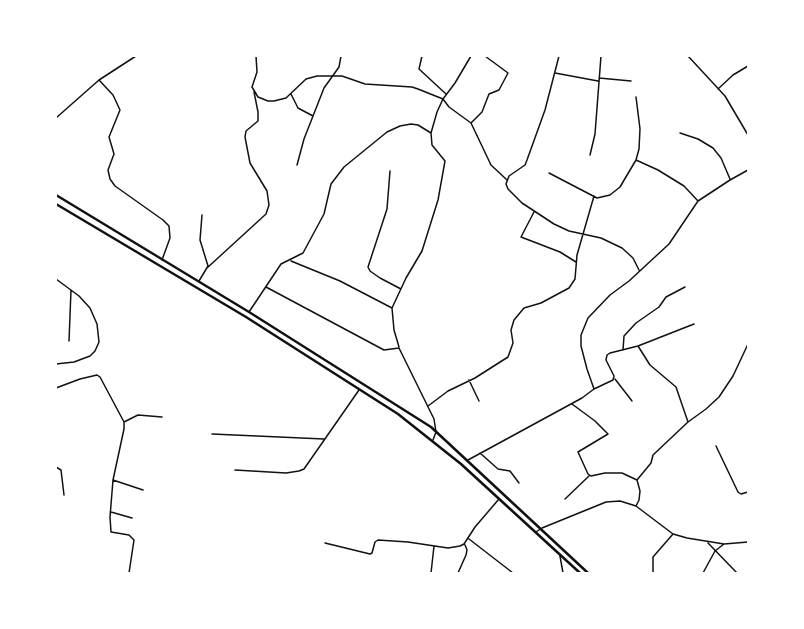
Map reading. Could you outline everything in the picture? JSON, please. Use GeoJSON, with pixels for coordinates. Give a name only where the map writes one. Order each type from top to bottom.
{"type":"FeatureCollection","features":[{"type":"Feature","properties":{"kind":"main road"},"geometry":{"type":"LineString","coordinates":[[56,195],[249,312],[436,432],[588,573]]}},
{"type":"Feature","properties":{"kind":"main road"},"geometry":{"type":"LineString","coordinates":[[56,204],[246,317],[398,414],[433,440],[580,573]]}},
{"type":"Feature","properties":{"kind":"street"},"geometry":{"type":"LineString","coordinates":[[56,118],[99,80],[136,56]]}},
{"type":"Feature","properties":{"kind":"street"},"geometry":{"type":"LineString","coordinates":[[199,281],[207,268],[266,214],[269,206],[267,191],[250,163],[245,136],[246,131],[258,121],[258,112],[252,87],[257,72],[256,56]]}},
{"type":"Feature","properties":{"kind":"street"},"geometry":{"type":"LineString","coordinates":[[297,165],[304,139],[324,88],[339,66],[341,56]]}},
{"type":"Feature","properties":{"kind":"street"},"geometry":{"type":"LineString","coordinates":[[422,56],[419,68],[446,94]]}},
{"type":"Feature","properties":{"kind":"street"},"geometry":{"type":"LineString","coordinates":[[433,440],[436,432],[434,419],[399,348],[394,330],[392,308],[400,289],[422,250],[438,200],[445,161],[432,145],[432,133],[437,112],[443,99],[455,83],[470,56]]}},
{"type":"Feature","properties":{"kind":"street"},"geometry":{"type":"LineString","coordinates":[[471,124],[482,112],[488,95],[499,90],[508,73],[485,56]]}},
{"type":"Feature","properties":{"kind":"street"},"geometry":{"type":"LineString","coordinates":[[559,56],[545,110],[527,160],[507,180],[506,184],[508,189],[534,212],[554,224],[582,234],[601,238],[622,248],[633,258],[639,270]]}},
{"type":"Feature","properties":{"kind":"street"},"geometry":{"type":"LineString","coordinates":[[590,155],[595,134],[601,56]]}},
{"type":"Feature","properties":{"kind":"street"},"geometry":{"type":"LineString","coordinates":[[688,56],[730,104],[748,135]]}},
{"type":"Feature","properties":{"kind":"street"},"geometry":{"type":"LineString","coordinates":[[718,89],[733,75],[748,66]]}},
{"type":"Feature","properties":{"kind":"street"},"geometry":{"type":"LineString","coordinates":[[555,72],[599,81]]}},
{"type":"Feature","properties":{"kind":"street"},"geometry":{"type":"LineString","coordinates":[[252,87],[258,97],[268,101],[282,100],[292,94],[306,79],[317,76],[342,76],[365,84],[412,87],[443,99],[449,107],[471,124],[491,165],[507,180]]}},
{"type":"Feature","properties":{"kind":"street"},"geometry":{"type":"LineString","coordinates":[[599,78],[631,81]]}},
{"type":"Feature","properties":{"kind":"street"},"geometry":{"type":"LineString","coordinates":[[99,80],[113,95],[120,110],[109,137],[114,154],[108,170],[110,179],[115,186],[163,220],[169,226],[170,238],[162,260]]}},
{"type":"Feature","properties":{"kind":"street"},"geometry":{"type":"LineString","coordinates":[[292,94],[298,108],[313,116]]}},
{"type":"Feature","properties":{"kind":"street"},"geometry":{"type":"LineString","coordinates":[[548,173],[597,198],[605,197],[620,187],[636,160],[640,129],[636,97]]}},
{"type":"Feature","properties":{"kind":"street"},"geometry":{"type":"LineString","coordinates":[[249,312],[262,290],[266,287],[281,264],[291,261],[305,251],[324,214],[331,184],[344,167],[387,132],[400,126],[414,124],[423,126],[432,133]]}},
{"type":"Feature","properties":{"kind":"street"},"geometry":{"type":"LineString","coordinates":[[680,133],[698,139],[713,148],[721,158],[730,180]]}},
{"type":"Feature","properties":{"kind":"street"},"geometry":{"type":"LineString","coordinates":[[636,160],[658,170],[684,186],[698,202]]}},
{"type":"Feature","properties":{"kind":"street"},"geometry":{"type":"LineString","coordinates":[[594,389],[586,369],[581,346],[581,335],[584,325],[610,295],[629,281],[639,270],[669,244],[698,202],[730,180],[748,170]]}},
{"type":"Feature","properties":{"kind":"street"},"geometry":{"type":"LineString","coordinates":[[390,171],[387,209],[368,267],[370,272],[400,289]]}},
{"type":"Feature","properties":{"kind":"street"},"geometry":{"type":"LineString","coordinates":[[428,406],[448,391],[508,356],[513,343],[512,326],[517,315],[524,308],[541,304],[569,288],[575,279],[576,262],[582,234],[594,196]]}},
{"type":"Feature","properties":{"kind":"street"},"geometry":{"type":"LineString","coordinates":[[534,212],[521,237],[560,252],[576,262]]}},
{"type":"Feature","properties":{"kind":"street"},"geometry":{"type":"LineString","coordinates":[[202,215],[200,240],[207,268]]}},
{"type":"Feature","properties":{"kind":"street"},"geometry":{"type":"LineString","coordinates":[[291,261],[340,281],[392,308]]}},
{"type":"Feature","properties":{"kind":"street"},"geometry":{"type":"LineString","coordinates":[[56,279],[71,290],[90,308],[97,324],[99,342],[95,352],[90,356],[74,362],[56,364]]}},
{"type":"Feature","properties":{"kind":"street"},"geometry":{"type":"LineString","coordinates":[[266,287],[384,350],[399,348]]}},
{"type":"Feature","properties":{"kind":"street"},"geometry":{"type":"LineString","coordinates":[[623,350],[624,336],[636,323],[659,307],[666,297],[685,287]]}},
{"type":"Feature","properties":{"kind":"street"},"geometry":{"type":"LineString","coordinates":[[69,341],[71,290]]}},
{"type":"Feature","properties":{"kind":"street"},"geometry":{"type":"LineString","coordinates":[[632,401],[614,379],[606,360],[607,355],[638,346],[694,324]]}},
{"type":"Feature","properties":{"kind":"street"},"geometry":{"type":"LineString","coordinates":[[637,480],[650,463],[655,451],[719,397],[733,376],[748,344]]}},
{"type":"Feature","properties":{"kind":"street"},"geometry":{"type":"LineString","coordinates":[[638,346],[650,365],[676,387],[688,422]]}},
{"type":"Feature","properties":{"kind":"street"},"geometry":{"type":"LineString","coordinates":[[56,388],[80,379],[97,375],[100,377],[124,422],[124,429],[113,480],[110,511],[111,531],[128,535],[134,540],[129,573]]}},
{"type":"Feature","properties":{"kind":"street"},"geometry":{"type":"LineString","coordinates":[[467,460],[572,404],[594,389],[614,379]]}},
{"type":"Feature","properties":{"kind":"street"},"geometry":{"type":"LineString","coordinates":[[469,380],[479,401]]}},
{"type":"Feature","properties":{"kind":"street"},"geometry":{"type":"LineString","coordinates":[[235,470],[286,473],[299,472],[304,469],[359,390]]}},
{"type":"Feature","properties":{"kind":"street"},"geometry":{"type":"LineString","coordinates":[[572,404],[608,432],[607,436],[578,452],[589,476]]}},
{"type":"Feature","properties":{"kind":"street"},"geometry":{"type":"LineString","coordinates":[[124,422],[138,415],[162,417]]}},
{"type":"Feature","properties":{"kind":"street"},"geometry":{"type":"LineString","coordinates":[[212,434],[324,439]]}},
{"type":"Feature","properties":{"kind":"street"},"geometry":{"type":"LineString","coordinates":[[716,446],[738,492],[741,494],[748,492]]}},
{"type":"Feature","properties":{"kind":"street"},"geometry":{"type":"LineString","coordinates":[[480,453],[498,469],[510,471],[519,483]]}},
{"type":"Feature","properties":{"kind":"street"},"geometry":{"type":"LineString","coordinates":[[56,467],[61,470],[64,495]]}},
{"type":"Feature","properties":{"kind":"street"},"geometry":{"type":"LineString","coordinates":[[565,499],[589,476],[622,474],[637,480]]}},
{"type":"Feature","properties":{"kind":"street"},"geometry":{"type":"LineString","coordinates":[[113,480],[143,490]]}},
{"type":"Feature","properties":{"kind":"street"},"geometry":{"type":"LineString","coordinates":[[636,506],[639,500],[640,491],[637,480]]}},
{"type":"Feature","properties":{"kind":"street"},"geometry":{"type":"LineString","coordinates":[[325,543],[370,554],[375,542],[378,540],[408,542],[451,548],[464,544],[475,527],[499,499]]}},
{"type":"Feature","properties":{"kind":"street"},"geometry":{"type":"LineString","coordinates":[[535,533],[539,529],[606,502],[620,501],[636,506],[673,534],[707,542],[724,544],[748,542]]}},
{"type":"Feature","properties":{"kind":"street"},"geometry":{"type":"LineString","coordinates":[[110,511],[132,518]]}},
{"type":"Feature","properties":{"kind":"street"},"geometry":{"type":"LineString","coordinates":[[653,573],[654,557],[673,534]]}},
{"type":"Feature","properties":{"kind":"street"},"geometry":{"type":"LineString","coordinates":[[468,539],[513,573]]}},
{"type":"Feature","properties":{"kind":"street"},"geometry":{"type":"LineString","coordinates":[[707,542],[737,573]]}},
{"type":"Feature","properties":{"kind":"street"},"geometry":{"type":"LineString","coordinates":[[458,573],[466,555],[467,550],[464,544]]}},
{"type":"Feature","properties":{"kind":"street"},"geometry":{"type":"LineString","coordinates":[[702,573],[715,551],[724,544]]}},
{"type":"Feature","properties":{"kind":"street"},"geometry":{"type":"LineString","coordinates":[[431,573],[434,546]]}},
{"type":"Feature","properties":{"kind":"street"},"geometry":{"type":"LineString","coordinates":[[560,556],[563,573]]}}]}
